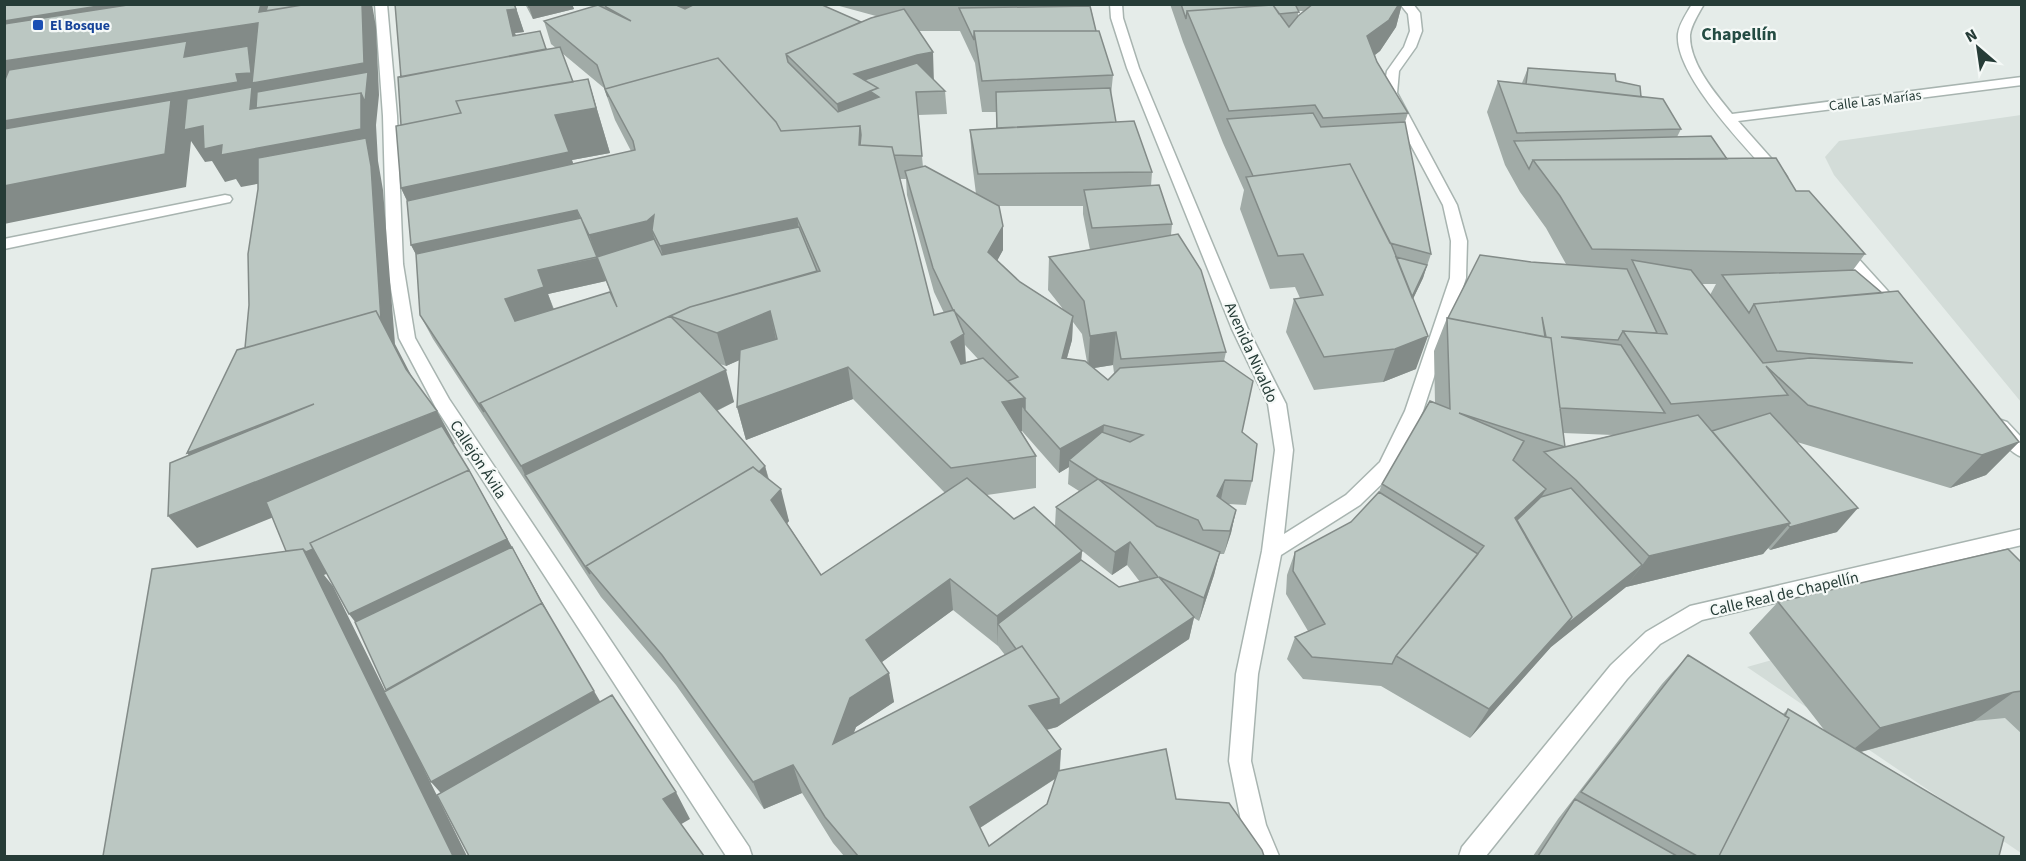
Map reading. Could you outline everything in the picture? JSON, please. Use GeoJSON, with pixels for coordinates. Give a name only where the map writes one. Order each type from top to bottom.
{"type":"FeatureCollection","features":[{"type":"Feature","properties":{"kind":"street","name":"Callejón Ávila"},"geometry":{"type":"LineString","coordinates":[[381,4],[390,116],[395,264],[407,338],[441,403],[740,856]]}},
{"type":"Feature","properties":{"kind":"street","name":"Avenida Nivaldo"},"geometry":{"type":"LineString","coordinates":[[1116,4],[1117,18],[1133,68],[1240,328],[1276,404],[1284,450],[1272,551],[1248,674],[1240,761],[1254,826],[1266,856]]}},
{"type":"Feature","properties":{"kind":"street"},"geometry":{"type":"LineString","coordinates":[[1272,551],[1353,500],[1387,467],[1414,411],[1458,278],[1459,241],[1450,205],[1390,93],[1393,71],[1410,47],[1416,31],[1414,13],[1406,4]]}},
{"type":"Feature","properties":{"kind":"street"},"geometry":{"type":"LineString","coordinates":[[1698,4],[1684,34],[1689,63],[1728,118],[1788,187]]}},
{"type":"Feature","properties":{"kind":"street","name":"Calle Las Marías"},"geometry":{"type":"LineString","coordinates":[[1728,118],[2022,81]]}},
{"type":"Feature","properties":{"kind":"street"},"geometry":{"type":"LineString","coordinates":[[4,244],[225,199]]}},
{"type":"Feature","properties":{"kind":"street"},"geometry":{"type":"LineString","coordinates":[[1833,239],[1902,317]]}},
{"type":"Feature","properties":{"kind":"street"},"geometry":{"type":"LineString","coordinates":[[1990,415],[2022,450]]}},
{"type":"Feature","properties":{"kind":"street","name":"Calle Real de Chapellín"},"geometry":{"type":"LineString","coordinates":[[1472,856],[1612,680],[1653,638],[1697,612],[2022,537]]}},
{"type":"Feature","properties":{"kind":"shaded area"},"geometry":{"type":"Polygon","coordinates":[[[2022,115],[2021,402],[1834,175],[1825,157],[1839,141],[2022,115]]]}},
{"type":"Feature","properties":{"kind":"shaded area"},"geometry":{"type":"Polygon","coordinates":[[[2021,590],[2021,853],[1747,667],[2021,590]]]}},
{"type":"Feature","properties":{"kind":"building"},"geometry":{"type":"Polygon","coordinates":[[[4,4],[111,4],[4,21],[4,4]]]}},
{"type":"Feature","properties":{"kind":"building"},"geometry":{"type":"Polygon","coordinates":[[[134,4],[261,4],[259,12],[308,4],[362,4],[364,63],[252,83],[258,23],[4,61],[4,24],[134,4]]]}},
{"type":"Feature","properties":{"kind":"building"},"geometry":{"type":"Polygon","coordinates":[[[268,4],[308,4],[266,11],[268,4]]]}},
{"type":"Feature","properties":{"kind":"building"},"geometry":{"type":"Polygon","coordinates":[[[395,4],[514,4],[516,9],[507,10],[513,36],[540,31],[546,49],[401,77],[395,4]]]}},
{"type":"Feature","properties":{"kind":"building"},"geometry":{"type":"Polygon","coordinates":[[[605,4],[674,4],[685,9],[695,4],[820,4],[861,22],[786,54],[788,62],[838,112],[879,97],[870,91],[878,88],[864,80],[917,63],[945,91],[916,92],[922,156],[894,155],[892,147],[860,145],[860,126],[781,131],[776,122],[718,58],[605,89],[597,65],[544,21],[598,5],[631,21],[606,7],[605,4]]]}},
{"type":"Feature","properties":{"kind":"building"},"geometry":{"type":"Polygon","coordinates":[[[1181,4],[1295,4],[1299,12],[1279,14],[1273,5],[1187,11],[1186,19],[1181,4]]]}},
{"type":"Feature","properties":{"kind":"building"},"geometry":{"type":"Polygon","coordinates":[[[1313,4],[1399,4],[1389,20],[1367,36],[1377,62],[1408,113],[1323,118],[1315,105],[1229,111],[1187,11],[1273,5],[1289,27],[1313,4]]]}},
{"type":"Feature","properties":{"kind":"building"},"geometry":{"type":"Polygon","coordinates":[[[1090,6],[1096,31],[974,31],[974,40],[959,8],[1090,6]]]}},
{"type":"Feature","properties":{"kind":"building"},"geometry":{"type":"Polygon","coordinates":[[[904,9],[933,52],[854,74],[878,88],[837,104],[786,54],[871,18],[904,9]]]}},
{"type":"Feature","properties":{"kind":"building"},"geometry":{"type":"Polygon","coordinates":[[[974,31],[1099,31],[1113,75],[982,81],[974,31]]]}},
{"type":"Feature","properties":{"kind":"building"},"geometry":{"type":"Polygon","coordinates":[[[187,41],[184,57],[248,46],[251,73],[236,74],[238,82],[4,121],[4,82],[9,70],[187,41]]]}},
{"type":"Feature","properties":{"kind":"building"},"geometry":{"type":"Polygon","coordinates":[[[560,47],[573,82],[456,101],[461,113],[401,125],[398,77],[560,47]]]}},
{"type":"Feature","properties":{"kind":"building"},"geometry":{"type":"Polygon","coordinates":[[[718,58],[776,122],[781,131],[860,126],[859,145],[892,147],[934,315],[954,310],[964,334],[951,342],[961,364],[983,358],[1025,398],[1002,402],[1036,456],[951,468],[848,367],[737,407],[740,350],[777,339],[770,311],[717,333],[670,316],[690,307],[820,271],[797,218],[660,246],[652,230],[654,215],[647,221],[589,235],[577,210],[411,245],[407,201],[635,150],[633,141],[605,89],[718,58]]]}},
{"type":"Feature","properties":{"kind":"building"},"geometry":{"type":"Polygon","coordinates":[[[1528,68],[1615,74],[1616,81],[1640,86],[1641,97],[1526,84],[1528,68]]]}},
{"type":"Feature","properties":{"kind":"building"},"geometry":{"type":"Polygon","coordinates":[[[368,72],[365,102],[361,93],[256,108],[257,92],[368,72]]]}},
{"type":"Feature","properties":{"kind":"building"},"geometry":{"type":"Polygon","coordinates":[[[588,79],[596,108],[555,115],[569,152],[401,188],[396,126],[461,113],[456,101],[588,79]]]}},
{"type":"Feature","properties":{"kind":"building"},"geometry":{"type":"Polygon","coordinates":[[[1498,81],[1663,99],[1681,129],[1517,133],[1498,81]]]}},
{"type":"Feature","properties":{"kind":"building"},"geometry":{"type":"Polygon","coordinates":[[[252,87],[250,109],[361,93],[361,129],[221,155],[222,145],[204,149],[203,126],[184,130],[187,99],[252,87]]]}},
{"type":"Feature","properties":{"kind":"building"},"geometry":{"type":"Polygon","coordinates":[[[1110,88],[1116,122],[997,128],[996,92],[1110,88]]]}},
{"type":"Feature","properties":{"kind":"building"},"geometry":{"type":"Polygon","coordinates":[[[171,100],[165,154],[4,186],[4,129],[171,100]]]}},
{"type":"Feature","properties":{"kind":"building"},"geometry":{"type":"Polygon","coordinates":[[[1313,113],[1321,127],[1405,122],[1431,254],[1390,243],[1350,164],[1253,176],[1227,119],[1313,113]]]}},
{"type":"Feature","properties":{"kind":"building"},"geometry":{"type":"Polygon","coordinates":[[[1134,121],[1152,172],[978,174],[970,130],[1134,121]]]}},
{"type":"Feature","properties":{"kind":"building"},"geometry":{"type":"Polygon","coordinates":[[[1711,136],[1727,159],[1533,160],[1529,169],[1514,141],[1711,136]]]}},
{"type":"Feature","properties":{"kind":"building"},"geometry":{"type":"Polygon","coordinates":[[[366,138],[371,166],[381,320],[376,311],[245,348],[249,305],[248,254],[258,189],[258,158],[366,138]]]}},
{"type":"Feature","properties":{"kind":"building"},"geometry":{"type":"Polygon","coordinates":[[[1776,158],[1796,191],[1809,191],[1865,254],[1592,249],[1560,196],[1533,160],[1776,158]]]}},
{"type":"Feature","properties":{"kind":"building"},"geometry":{"type":"Polygon","coordinates":[[[1350,164],[1392,246],[1428,336],[1395,349],[1324,357],[1294,299],[1323,295],[1303,254],[1278,256],[1246,177],[1350,164]]]}},
{"type":"Feature","properties":{"kind":"building"},"geometry":{"type":"Polygon","coordinates":[[[925,166],[999,206],[1003,226],[988,252],[1020,282],[1073,316],[1062,358],[1085,361],[1108,380],[1120,368],[1224,361],[1253,381],[1242,432],[1257,444],[1252,481],[1225,480],[1217,496],[1236,510],[1230,531],[1203,530],[1198,520],[1098,479],[1069,460],[1102,432],[1130,442],[1143,435],[1104,425],[1060,449],[1025,410],[1025,398],[1008,381],[1018,377],[953,310],[933,268],[905,171],[925,166]]]}},
{"type":"Feature","properties":{"kind":"building"},"geometry":{"type":"Polygon","coordinates":[[[1159,185],[1172,224],[1092,228],[1084,190],[1159,185]]]}},
{"type":"Feature","properties":{"kind":"building"},"geometry":{"type":"Polygon","coordinates":[[[581,218],[597,257],[654,239],[662,255],[799,227],[817,271],[690,307],[480,403],[484,412],[420,315],[416,254],[581,218]],[[597,257],[538,270],[544,287],[505,299],[515,321],[610,292],[617,307],[597,257]]]}},
{"type":"Feature","properties":{"kind":"building"},"geometry":{"type":"Polygon","coordinates":[[[1178,234],[1201,270],[1226,352],[1121,359],[1116,332],[1090,336],[1084,301],[1049,257],[1178,234]]]}},
{"type":"Feature","properties":{"kind":"building"},"geometry":{"type":"Polygon","coordinates":[[[1480,255],[1531,262],[1627,269],[1657,333],[1623,331],[1618,340],[1561,337],[1621,345],[1665,413],[1560,408],[1551,338],[1546,337],[1542,317],[1545,337],[1448,318],[1480,255]]]}},
{"type":"Feature","properties":{"kind":"building"},"geometry":{"type":"Polygon","coordinates":[[[1396,257],[1427,265],[1412,297],[1396,257]]]}},
{"type":"Feature","properties":{"kind":"building"},"geometry":{"type":"Polygon","coordinates":[[[1632,260],[1691,270],[1763,363],[1810,358],[1913,363],[1777,351],[1754,304],[1898,291],[2019,442],[1982,455],[1808,405],[1766,366],[1788,395],[1671,404],[1623,331],[1667,334],[1632,260]]]}},
{"type":"Feature","properties":{"kind":"building"},"geometry":{"type":"Polygon","coordinates":[[[1855,270],[1882,293],[1754,304],[1749,313],[1722,275],[1855,270]]]}},
{"type":"Feature","properties":{"kind":"building"},"geometry":{"type":"Polygon","coordinates":[[[376,311],[406,369],[437,411],[168,516],[170,463],[314,404],[187,453],[237,350],[376,311]]]}},
{"type":"Feature","properties":{"kind":"building"},"geometry":{"type":"Polygon","coordinates":[[[670,316],[726,370],[521,466],[480,403],[670,316]]]}},
{"type":"Feature","properties":{"kind":"building"},"geometry":{"type":"Polygon","coordinates":[[[1447,318],[1551,338],[1565,447],[1459,413],[1524,441],[1513,460],[1546,489],[1515,518],[1572,617],[1489,709],[1396,656],[1484,546],[1382,484],[1430,401],[1450,409],[1447,318]]]}},
{"type":"Feature","properties":{"kind":"building"},"geometry":{"type":"Polygon","coordinates":[[[700,391],[765,466],[759,472],[753,467],[586,566],[590,574],[525,475],[700,391]]]}},
{"type":"Feature","properties":{"kind":"building"},"geometry":{"type":"Polygon","coordinates":[[[1770,413],[1858,508],[1790,527],[1788,525],[1790,523],[1712,431],[1770,413]]]}},
{"type":"Feature","properties":{"kind":"building"},"geometry":{"type":"Polygon","coordinates":[[[1698,415],[1790,523],[1649,556],[1576,480],[1544,452],[1698,415]]]}},
{"type":"Feature","properties":{"kind":"building"},"geometry":{"type":"Polygon","coordinates":[[[442,426],[469,470],[310,543],[313,549],[306,552],[303,549],[286,551],[266,502],[442,426]]]}},
{"type":"Feature","properties":{"kind":"building"},"geometry":{"type":"Polygon","coordinates":[[[753,467],[781,489],[771,500],[821,575],[967,478],[1014,519],[1034,507],[1082,551],[997,616],[950,579],[866,640],[889,673],[850,698],[833,744],[1022,646],[1059,698],[1029,706],[1061,749],[970,807],[989,846],[1047,804],[1058,771],[1166,749],[1176,799],[1229,803],[1264,856],[858,856],[825,817],[793,765],[753,782],[662,655],[586,566],[753,467]]]}},
{"type":"Feature","properties":{"kind":"building"},"geometry":{"type":"Polygon","coordinates":[[[469,470],[507,539],[349,614],[310,543],[469,470]]]}},
{"type":"Feature","properties":{"kind":"building"},"geometry":{"type":"Polygon","coordinates":[[[1098,479],[1157,526],[1220,552],[1204,598],[1159,577],[1194,617],[1059,706],[1059,698],[1022,646],[1016,649],[998,624],[1081,560],[1119,587],[1158,577],[1130,542],[1115,552],[1056,507],[1098,479]]]}},
{"type":"Feature","properties":{"kind":"building"},"geometry":{"type":"Polygon","coordinates":[[[1571,488],[1642,565],[1566,625],[1572,617],[1517,520],[1541,497],[1571,488]]]}},
{"type":"Feature","properties":{"kind":"building"},"geometry":{"type":"Polygon","coordinates":[[[1379,492],[1478,554],[1392,664],[1312,657],[1295,637],[1325,624],[1293,571],[1295,552],[1351,522],[1379,492]]]}},
{"type":"Feature","properties":{"kind":"building"},"geometry":{"type":"Polygon","coordinates":[[[512,547],[542,603],[386,690],[355,622],[512,547]]]}},
{"type":"Feature","properties":{"kind":"building"},"geometry":{"type":"Polygon","coordinates":[[[303,549],[453,856],[103,856],[152,569],[303,549]]]}},
{"type":"Feature","properties":{"kind":"building"},"geometry":{"type":"Polygon","coordinates":[[[2008,549],[2022,563],[2022,691],[1880,728],[1778,602],[2008,549]]]}},
{"type":"Feature","properties":{"kind":"building"},"geometry":{"type":"Polygon","coordinates":[[[542,603],[594,691],[431,782],[384,692],[542,603]]]}},
{"type":"Feature","properties":{"kind":"building"},"geometry":{"type":"Polygon","coordinates":[[[1688,655],[1789,718],[1719,856],[1697,856],[1581,792],[1688,655]]]}},
{"type":"Feature","properties":{"kind":"building"},"geometry":{"type":"Polygon","coordinates":[[[612,695],[676,792],[663,799],[704,856],[469,856],[437,795],[612,695]]]}},
{"type":"Feature","properties":{"kind":"building"},"geometry":{"type":"Polygon","coordinates":[[[1788,709],[2004,837],[1999,856],[1719,856],[1789,718],[1785,716],[1788,709]]]}},
{"type":"Feature","properties":{"kind":"building"},"geometry":{"type":"Polygon","coordinates":[[[1575,799],[1677,856],[1538,856],[1575,799]]]}},
{"type":"Feature","properties":{"kind":"place","name":"El Bosque"},"geometry":{"type":"Point","coordinates":[38,25]}},
{"type":"Feature","properties":{"kind":"district","name":"Chapellín"},"geometry":{"type":"Point","coordinates":[1739,34]}}]}
